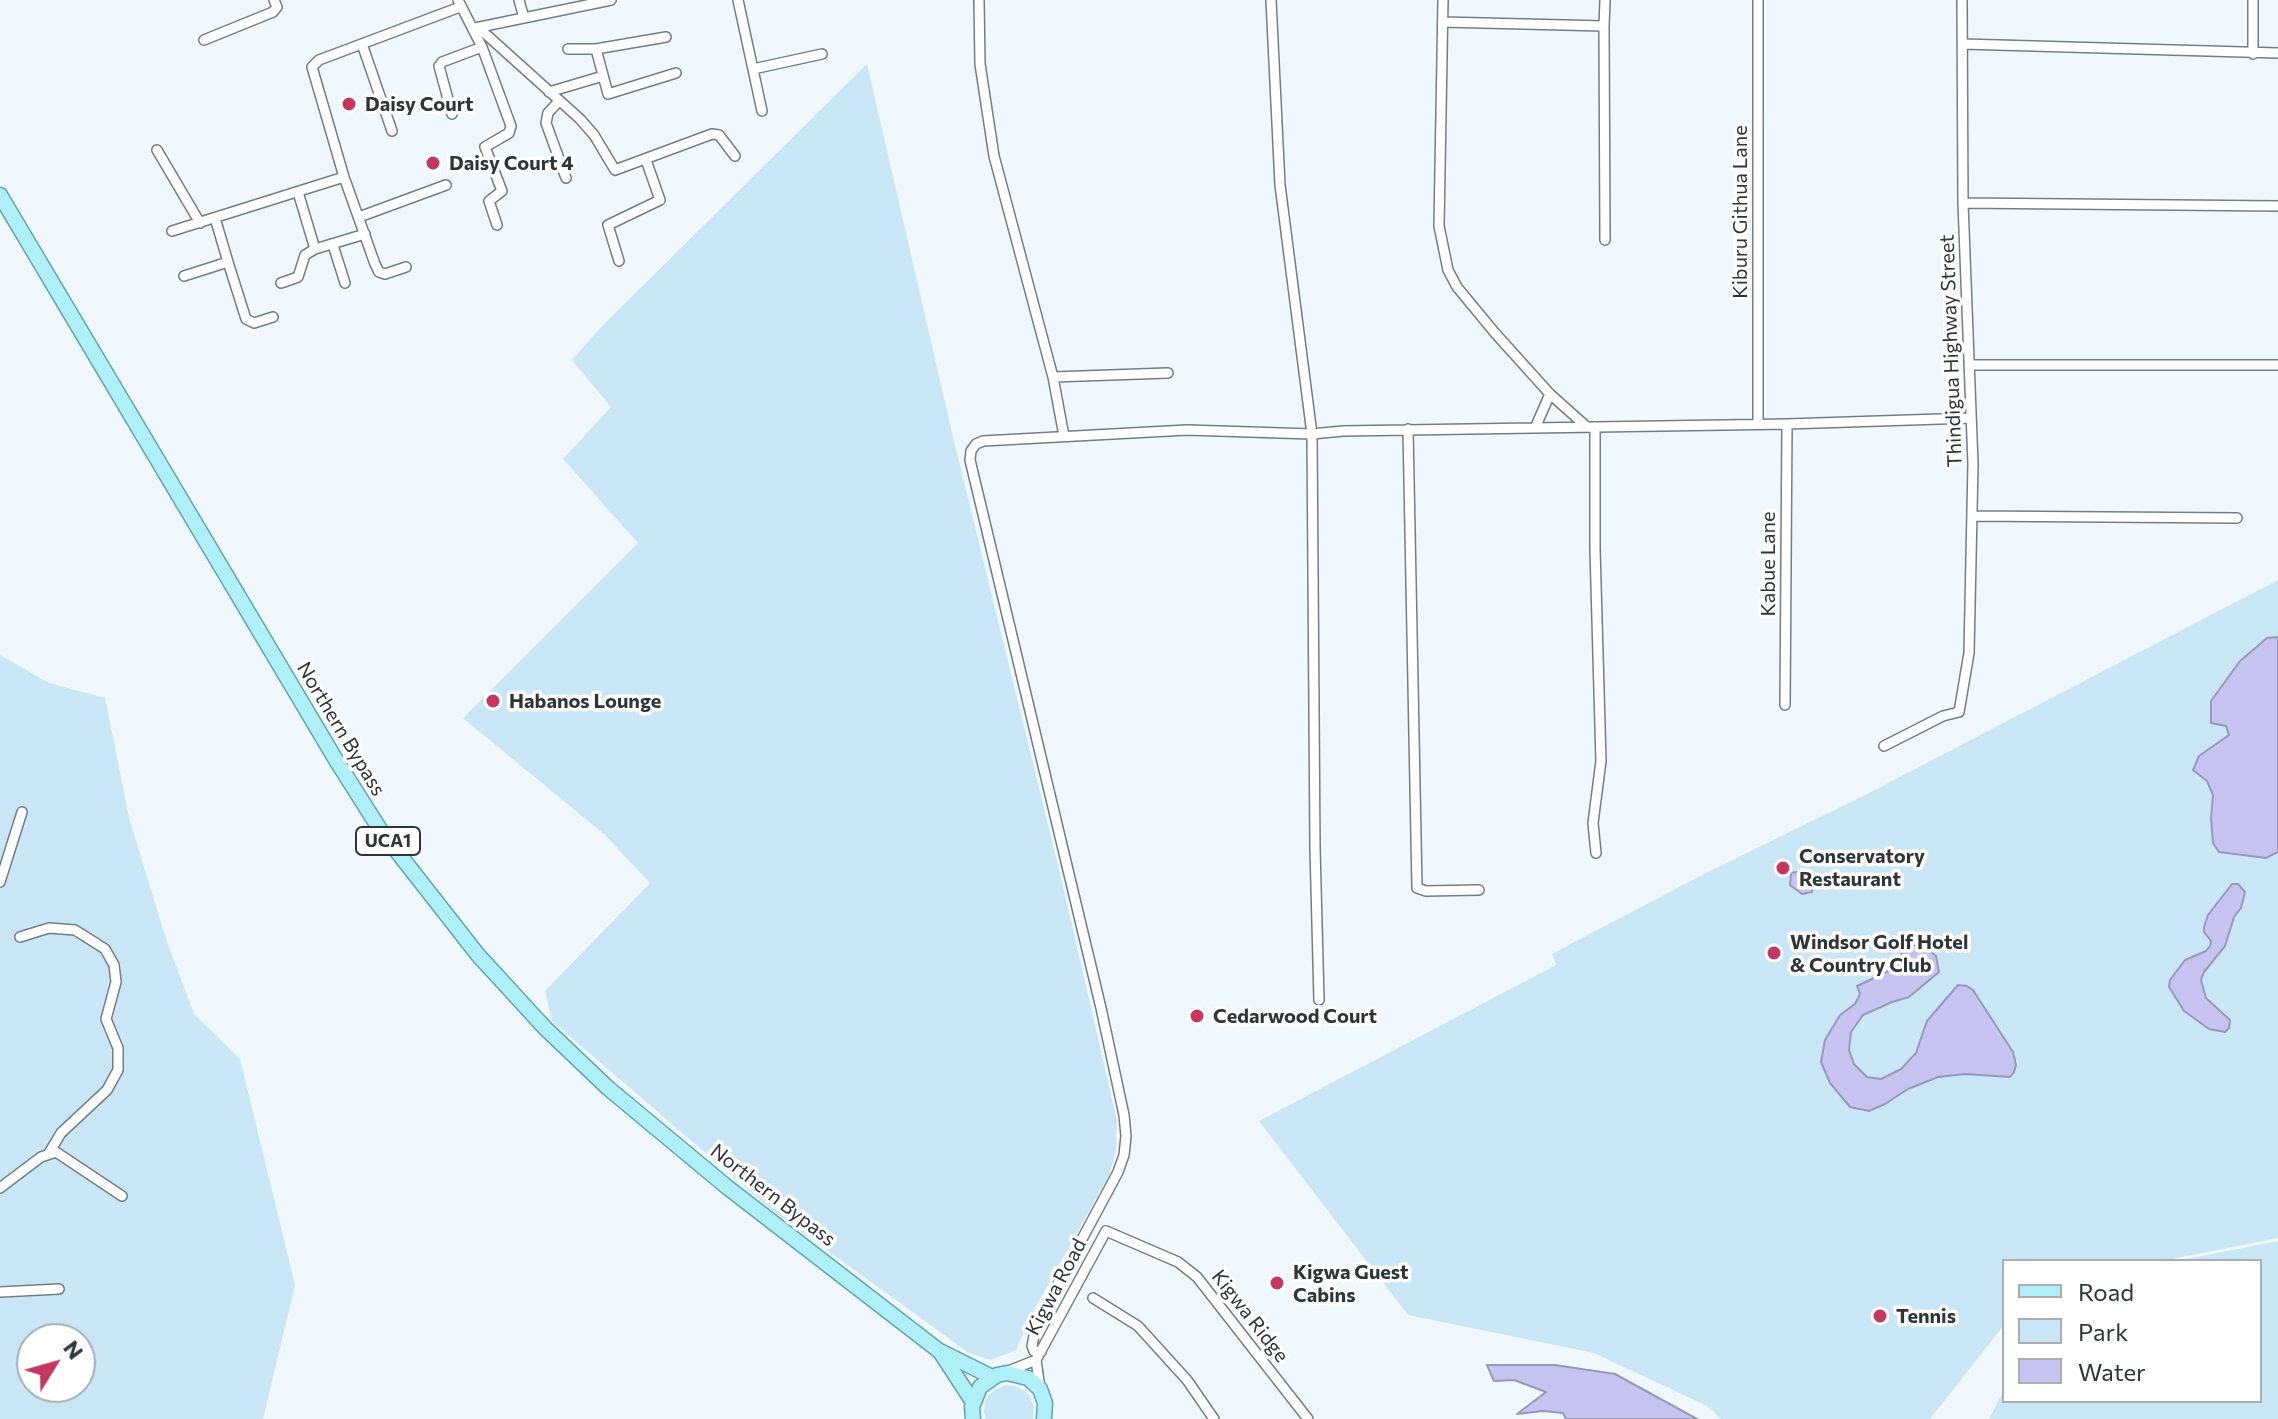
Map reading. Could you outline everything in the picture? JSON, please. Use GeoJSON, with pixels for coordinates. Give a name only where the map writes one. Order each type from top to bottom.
{"type":"FeatureCollection","features":[{"type":"Feature","properties":{"kind":"main road","name":"Northern Bypass"},"geometry":{"type":"LineString","coordinates":[[0,195],[343,772],[391,845],[478,955],[545,1028],[608,1088],[727,1187],[938,1350]]}},
{"type":"Feature","properties":{"kind":"main road","name":"UCA1"},"geometry":{"type":"LineString","coordinates":[[938,1350],[995,1376]]}},
{"type":"Feature","properties":{"kind":"main road","name":"UCA1"},"geometry":{"type":"LineString","coordinates":[[938,1350],[973,1402]]}},
{"type":"Feature","properties":{"kind":"main road"},"geometry":{"type":"LineString","coordinates":[[973,1419],[973,1402],[980,1387],[995,1376],[1018,1374],[1040,1389],[1045,1403],[1044,1419]]}},
{"type":"Feature","properties":{"kind":"street"},"geometry":{"type":"LineString","coordinates":[[204,40],[273,12],[277,7],[274,0]]}},
{"type":"Feature","properties":{"kind":"street"},"geometry":{"type":"LineString","coordinates":[[519,0],[524,18]]}},
{"type":"Feature","properties":{"kind":"street"},"geometry":{"type":"LineString","coordinates":[[475,28],[611,0]]}},
{"type":"Feature","properties":{"kind":"street"},"geometry":{"type":"LineString","coordinates":[[738,0],[762,111]]}},
{"type":"Feature","properties":{"kind":"street"},"geometry":{"type":"LineString","coordinates":[[979,0],[982,86],[994,156],[1053,377],[1064,436]]}},
{"type":"Feature","properties":{"kind":"street"},"geometry":{"type":"LineString","coordinates":[[1271,0],[1280,185],[1312,434],[1319,1000]]}},
{"type":"Feature","properties":{"kind":"street"},"geometry":{"type":"LineString","coordinates":[[1443,0],[1439,226],[1448,270],[1457,287],[1550,394],[1591,427],[1601,761],[1593,823],[1596,853]]}},
{"type":"Feature","properties":{"kind":"street"},"geometry":{"type":"LineString","coordinates":[[1605,0],[1605,240]]}},
{"type":"Feature","properties":{"kind":"street","name":"Kiburu Githua Lane"},"geometry":{"type":"LineString","coordinates":[[1758,0],[1758,424]]}},
{"type":"Feature","properties":{"kind":"street","name":"Thindigua Highway Street"},"geometry":{"type":"LineString","coordinates":[[1884,746],[1943,716],[1959,712],[1969,653],[1971,418],[1963,203],[1962,0]]}},
{"type":"Feature","properties":{"kind":"street"},"geometry":{"type":"LineString","coordinates":[[2253,0],[2253,54]]}},
{"type":"Feature","properties":{"kind":"street"},"geometry":{"type":"LineString","coordinates":[[406,267],[385,274],[379,272],[344,177],[312,67],[319,60],[459,4],[475,28],[511,126],[509,133],[485,147],[503,194],[489,201],[497,225]]}},
{"type":"Feature","properties":{"kind":"street"},"geometry":{"type":"LineString","coordinates":[[1443,22],[1604,26]]}},
{"type":"Feature","properties":{"kind":"street"},"geometry":{"type":"LineString","coordinates":[[475,28],[594,135],[612,168],[619,169],[646,160],[716,133],[735,156]]}},
{"type":"Feature","properties":{"kind":"street"},"geometry":{"type":"LineString","coordinates":[[568,49],[596,49],[666,37]]}},
{"type":"Feature","properties":{"kind":"street"},"geometry":{"type":"LineString","coordinates":[[362,44],[392,131]]}},
{"type":"Feature","properties":{"kind":"street"},"geometry":{"type":"LineString","coordinates":[[1963,44],[2278,53]]}},
{"type":"Feature","properties":{"kind":"street"},"geometry":{"type":"LineString","coordinates":[[452,114],[439,66],[442,62],[482,47]]}},
{"type":"Feature","properties":{"kind":"street"},"geometry":{"type":"LineString","coordinates":[[596,49],[609,94],[676,73]]}},
{"type":"Feature","properties":{"kind":"street"},"geometry":{"type":"LineString","coordinates":[[753,69],[822,54]]}},
{"type":"Feature","properties":{"kind":"street"},"geometry":{"type":"LineString","coordinates":[[549,92],[603,76]]}},
{"type":"Feature","properties":{"kind":"street"},"geometry":{"type":"LineString","coordinates":[[559,101],[545,119],[566,178]]}},
{"type":"Feature","properties":{"kind":"street"},"geometry":{"type":"LineString","coordinates":[[157,150],[200,223]]}},
{"type":"Feature","properties":{"kind":"street"},"geometry":{"type":"LineString","coordinates":[[619,261],[608,225],[660,200],[646,160]]}},
{"type":"Feature","properties":{"kind":"street"},"geometry":{"type":"LineString","coordinates":[[172,231],[344,177]]}},
{"type":"Feature","properties":{"kind":"street"},"geometry":{"type":"LineString","coordinates":[[359,217],[446,185]]}},
{"type":"Feature","properties":{"kind":"street"},"geometry":{"type":"LineString","coordinates":[[298,192],[315,249]]}},
{"type":"Feature","properties":{"kind":"street"},"geometry":{"type":"LineString","coordinates":[[1963,203],[2278,206]]}},
{"type":"Feature","properties":{"kind":"street"},"geometry":{"type":"LineString","coordinates":[[215,218],[246,319],[254,323],[273,317]]}},
{"type":"Feature","properties":{"kind":"street"},"geometry":{"type":"LineString","coordinates":[[281,283],[298,277],[305,255],[315,249],[365,234]]}},
{"type":"Feature","properties":{"kind":"street"},"geometry":{"type":"LineString","coordinates":[[333,245],[345,283]]}},
{"type":"Feature","properties":{"kind":"street"},"geometry":{"type":"LineString","coordinates":[[184,276],[228,262]]}},
{"type":"Feature","properties":{"kind":"street"},"geometry":{"type":"LineString","coordinates":[[1969,365],[2278,365]]}},
{"type":"Feature","properties":{"kind":"street"},"geometry":{"type":"LineString","coordinates":[[1053,377],[1168,373]]}},
{"type":"Feature","properties":{"kind":"street"},"geometry":{"type":"LineString","coordinates":[[1535,428],[1550,394]]}},
{"type":"Feature","properties":{"kind":"street"},"geometry":{"type":"LineString","coordinates":[[1040,1389],[1038,1356],[1032,1346],[1036,1325],[1118,1172],[1125,1146],[1124,1115],[1053,800],[970,460],[971,451],[983,441],[1187,430],[1312,434],[1408,429],[1787,424],[1971,418]]}},
{"type":"Feature","properties":{"kind":"street","name":"Kabue Lane"},"geometry":{"type":"LineString","coordinates":[[1785,705],[1787,424]]}},
{"type":"Feature","properties":{"kind":"street"},"geometry":{"type":"LineString","coordinates":[[1408,429],[1417,888],[1426,891],[1479,890]]}},
{"type":"Feature","properties":{"kind":"street"},"geometry":{"type":"LineString","coordinates":[[1972,516],[2237,518]]}},
{"type":"Feature","properties":{"kind":"street"},"geometry":{"type":"LineString","coordinates":[[0,882],[22,812]]}},
{"type":"Feature","properties":{"kind":"street"},"geometry":{"type":"LineString","coordinates":[[0,1188],[49,1153],[61,1133],[107,1090],[118,1070],[118,1048],[106,1019],[116,982],[114,965],[105,949],[75,930],[49,928],[20,937]]}},
{"type":"Feature","properties":{"kind":"street"},"geometry":{"type":"LineString","coordinates":[[49,1153],[62,1154],[122,1196]]}},
{"type":"Feature","properties":{"kind":"street","name":"Kigwa Road"},"geometry":{"type":"LineString","coordinates":[[1038,1356],[1106,1231]]}},
{"type":"Feature","properties":{"kind":"street","name":"Kigwa Ridge"},"geometry":{"type":"LineString","coordinates":[[1106,1231],[1188,1268],[1308,1419]]}},
{"type":"Feature","properties":{"kind":"street"},"geometry":{"type":"LineString","coordinates":[[0,1292],[59,1289]]}},
{"type":"Feature","properties":{"kind":"street"},"geometry":{"type":"LineString","coordinates":[[1093,1298],[1138,1326],[1187,1380],[1214,1419]]}},
{"type":"Feature","properties":{"kind":"street"},"geometry":{"type":"LineString","coordinates":[[995,1376],[1038,1356]]}},
{"type":"Feature","properties":{"kind":"green space"},"geometry":{"type":"Polygon","coordinates":[[[867,64],[1117,1121],[1116,1150],[1109,1175],[1034,1310],[1016,1350],[991,1360],[969,1353],[773,1211],[552,1021],[545,991],[650,883],[605,835],[463,718],[638,543],[563,459],[611,407],[572,360],[602,326],[867,64]]]}},
{"type":"Feature","properties":{"kind":"green space"},"geometry":{"type":"Polygon","coordinates":[[[2278,580],[2278,1238],[2172,1259],[2002,1259],[2002,1328],[1930,1419],[1721,1419],[1707,1406],[1594,1353],[1408,1315],[1259,1121],[1556,965],[1552,954],[1708,872],[1867,794],[2278,580]]]}},
{"type":"Feature","properties":{"kind":"green space"},"geometry":{"type":"Polygon","coordinates":[[[0,655],[49,683],[105,698],[129,818],[166,939],[194,1014],[240,1059],[295,1285],[263,1419],[0,1419],[0,655]]]}},
{"type":"Feature","properties":{"kind":"green space"},"geometry":{"type":"Polygon","coordinates":[[[2278,1241],[2278,1419],[1989,1419],[2002,1394],[2002,1403],[2262,1403],[2262,1259],[2186,1259],[2278,1241]]]}},
{"type":"Feature","properties":{"kind":"green space"},"geometry":{"type":"Polygon","coordinates":[[[1006,1385],[1019,1387],[1029,1395],[1034,1407],[1033,1419],[986,1419],[985,1400],[994,1390],[1006,1385]]]}},
{"type":"Feature","properties":{"kind":"water"},"geometry":{"type":"Polygon","coordinates":[[[2278,637],[2278,852],[2266,858],[2219,852],[2213,843],[2213,795],[2207,781],[2193,770],[2199,756],[2229,735],[2226,726],[2211,723],[2211,701],[2240,661],[2267,638],[2278,637]]]}},
{"type":"Feature","properties":{"kind":"water"},"geometry":{"type":"Polygon","coordinates":[[[1802,871],[1813,879],[1812,892],[1802,894],[1790,885],[1791,873],[1802,871]]]}},
{"type":"Feature","properties":{"kind":"water"},"geometry":{"type":"Polygon","coordinates":[[[2232,884],[2238,884],[2245,892],[2241,908],[2234,917],[2225,946],[2201,980],[2206,998],[2230,1020],[2225,1032],[2209,1029],[2184,1011],[2169,987],[2170,980],[2185,960],[2206,951],[2210,946],[2211,941],[2204,932],[2208,915],[2232,884]]]}},
{"type":"Feature","properties":{"kind":"water"},"geometry":{"type":"Polygon","coordinates":[[[1923,946],[1936,956],[1939,972],[1909,997],[1863,1015],[1851,1032],[1849,1050],[1854,1064],[1867,1077],[1881,1079],[1901,1069],[1916,1053],[1927,1021],[1958,985],[1973,990],[2013,1052],[2014,1072],[2010,1077],[1965,1074],[1938,1077],[1908,1089],[1869,1111],[1850,1107],[1830,1083],[1821,1062],[1825,1040],[1840,1015],[1855,1004],[1860,994],[1857,986],[1899,966],[1903,947],[1923,946]]]}},
{"type":"Feature","properties":{"kind":"water"},"geometry":{"type":"Polygon","coordinates":[[[1487,1365],[1555,1365],[1615,1374],[1697,1419],[1566,1419],[1563,1413],[1543,1411],[1517,1414],[1546,1392],[1514,1380],[1494,1381],[1487,1365]]]}},
{"type":"Feature","properties":{"kind":"place","name":"Daisy Court"},"geometry":{"type":"Point","coordinates":[349,104]}},
{"type":"Feature","properties":{"kind":"place","name":"Daisy Court 4"},"geometry":{"type":"Point","coordinates":[433,163]}},
{"type":"Feature","properties":{"kind":"place","name":"Habanos Lounge"},"geometry":{"type":"Point","coordinates":[493,701]}},
{"type":"Feature","properties":{"kind":"place","name":"Conservatory Restaurant"},"geometry":{"type":"Point","coordinates":[1783,868]}},
{"type":"Feature","properties":{"kind":"place","name":"Windsor Golf Hotel & Country Club"},"geometry":{"type":"Point","coordinates":[1774,953]}},
{"type":"Feature","properties":{"kind":"place","name":"Cedarwood Court"},"geometry":{"type":"Point","coordinates":[1197,1016]}},
{"type":"Feature","properties":{"kind":"place","name":"Kigwa Guest Cabins"},"geometry":{"type":"Point","coordinates":[1277,1283]}},
{"type":"Feature","properties":{"kind":"place","name":"Tennis"},"geometry":{"type":"Point","coordinates":[1880,1316]}}]}
